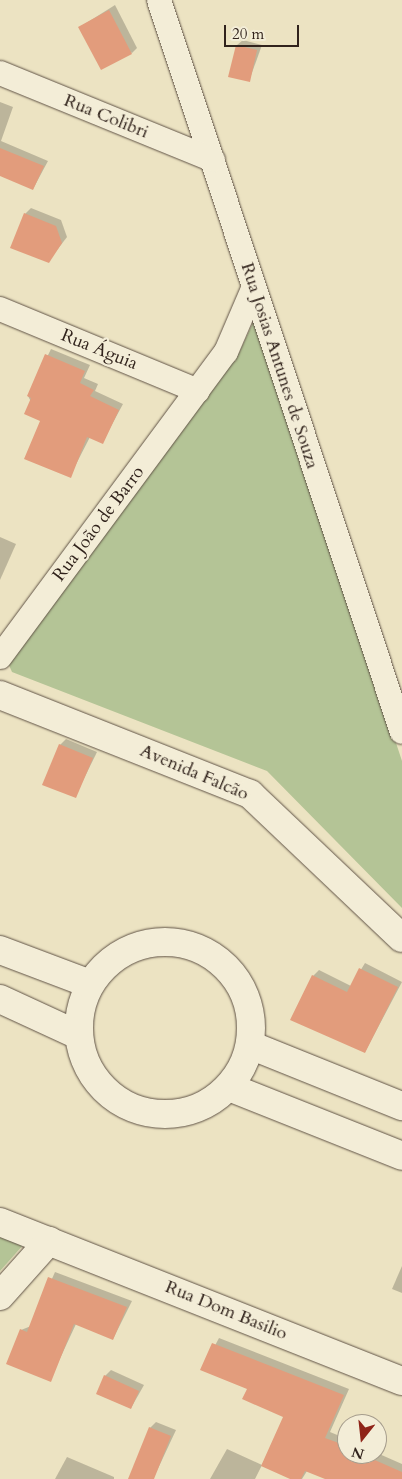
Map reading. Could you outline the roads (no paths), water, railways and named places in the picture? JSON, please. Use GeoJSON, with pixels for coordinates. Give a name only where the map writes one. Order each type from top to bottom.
{"type":"FeatureCollection","features":[{"type":"Feature","properties":{"kind":"street","name":"Rua Josias Antunes de Souza"},"geometry":{"type":"LineString","coordinates":[[159,0],[213,160],[253,289],[402,732]]}},
{"type":"Feature","properties":{"kind":"street","name":"Rua Colibri"},"geometry":{"type":"LineString","coordinates":[[0,73],[213,160]]}},
{"type":"Feature","properties":{"kind":"street","name":"Rua João de Barro"},"geometry":{"type":"LineString","coordinates":[[0,657],[226,352],[253,289]]}},
{"type":"Feature","properties":{"kind":"street","name":"Rua Águia"},"geometry":{"type":"LineString","coordinates":[[0,309],[198,391]]}},
{"type":"Feature","properties":{"kind":"street","name":"Avenida Falcão"},"geometry":{"type":"LineString","coordinates":[[0,695],[250,794],[402,938]]}},
{"type":"Feature","properties":{"kind":"street"},"geometry":{"type":"LineString","coordinates":[[168,941],[196,947],[220,961],[243,990],[250,1007],[250,1045],[229,1087],[199,1107],[182,1112],[155,1113],[128,1106],[113,1097],[89,1070],[78,1035],[78,1017],[90,984],[101,968],[132,947],[168,941]]}},
{"type":"Feature","properties":{"kind":"street"},"geometry":{"type":"LineString","coordinates":[[0,950],[90,984]]}},
{"type":"Feature","properties":{"kind":"street"},"geometry":{"type":"LineString","coordinates":[[0,999],[78,1035]]}},
{"type":"Feature","properties":{"kind":"street"},"geometry":{"type":"LineString","coordinates":[[250,1045],[402,1106]]}},
{"type":"Feature","properties":{"kind":"street"},"geometry":{"type":"LineString","coordinates":[[229,1087],[402,1156]]}},
{"type":"Feature","properties":{"kind":"street","name":"Rua Dom Basilio"},"geometry":{"type":"LineString","coordinates":[[0,1222],[402,1381]]}},
{"type":"Feature","properties":{"kind":"street"},"geometry":{"type":"LineString","coordinates":[[0,1296],[49,1241]]}}]}
